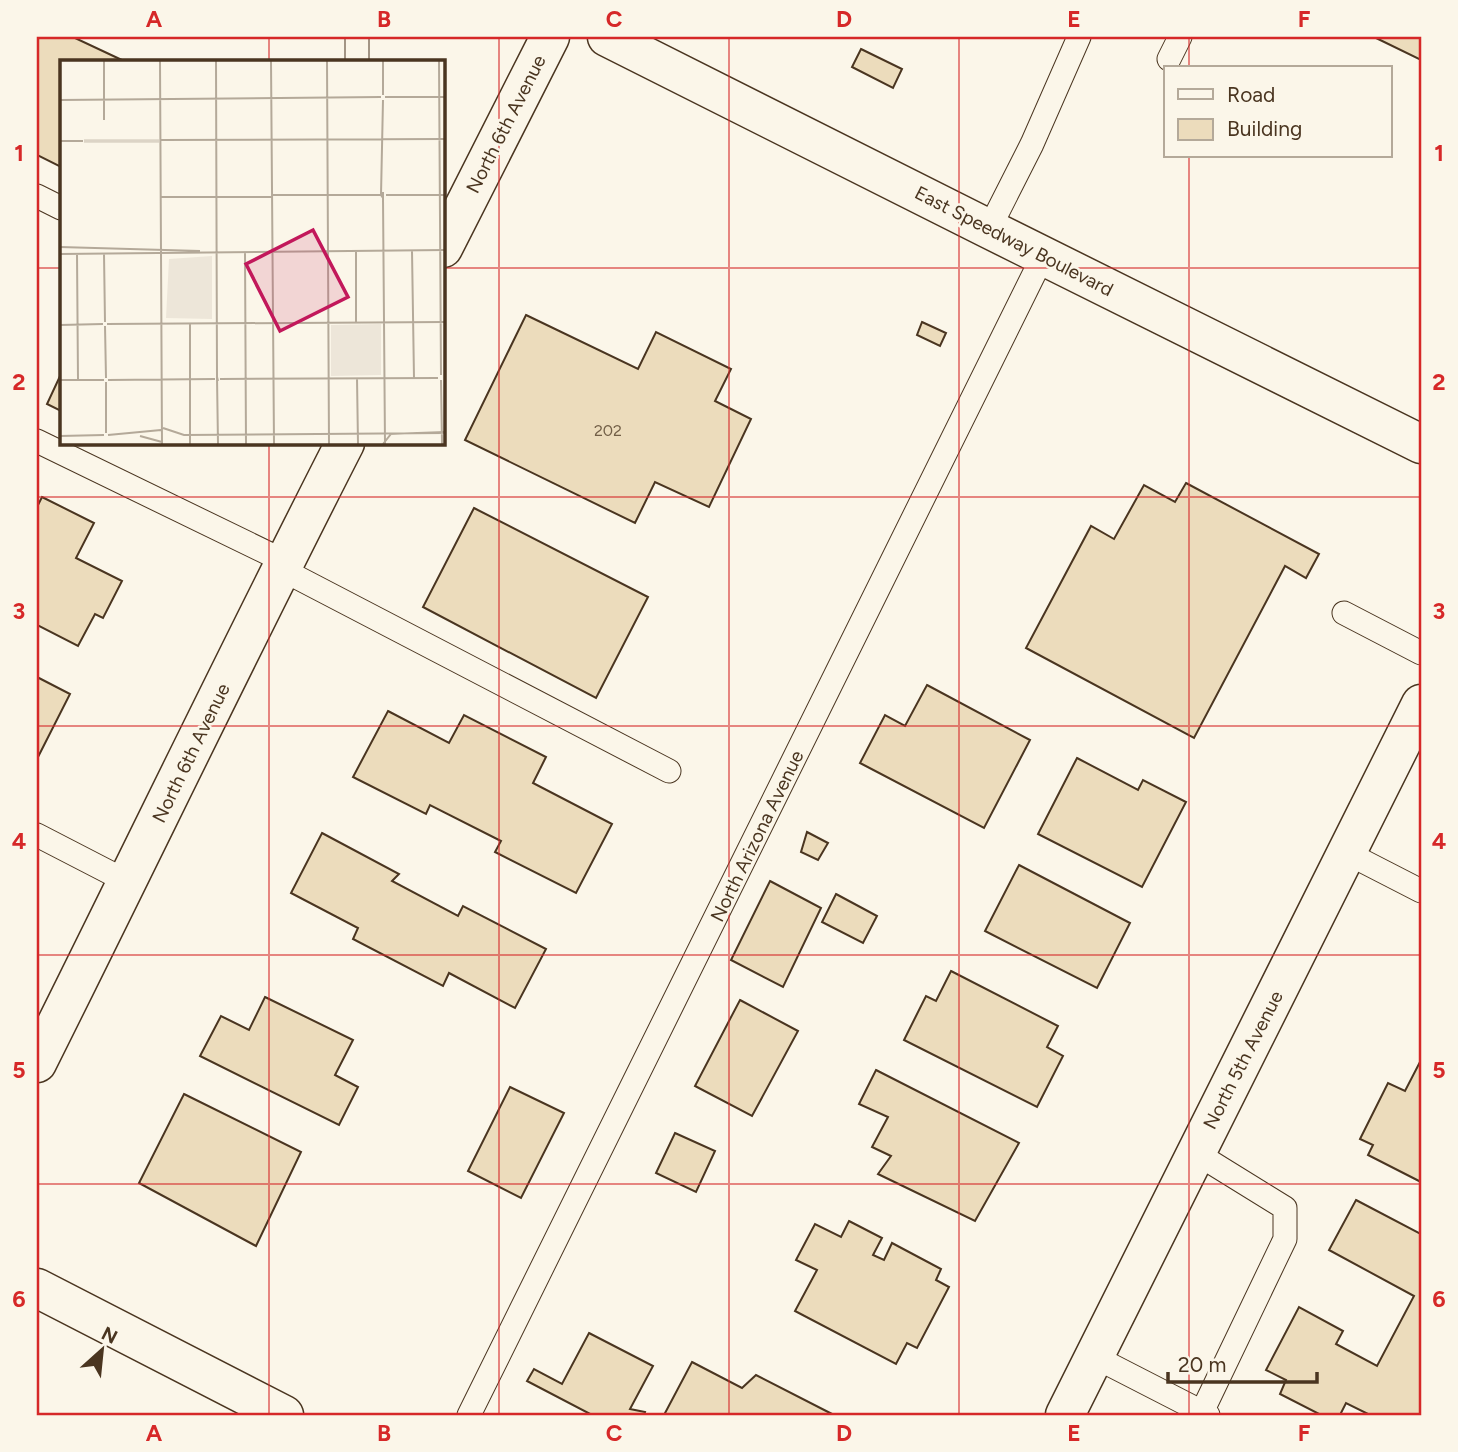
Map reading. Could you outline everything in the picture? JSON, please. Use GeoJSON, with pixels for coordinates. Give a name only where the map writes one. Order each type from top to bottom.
{"type":"FeatureCollection","features":[{"type":"Feature","properties":{"kind":"street","name":"North 6th Avenue"},"geometry":{"type":"LineString","coordinates":[[444,246],[550,37]]}},
{"type":"Feature","properties":{"kind":"street","name":"East Speedway Boulevard"},"geometry":{"type":"LineString","coordinates":[[607,37],[1421,444]]}},
{"type":"Feature","properties":{"kind":"street","name":"North 6th Avenue"},"geometry":{"type":"LineString","coordinates":[[37,1063],[344,444]]}},
{"type":"Feature","properties":{"kind":"street","name":"North 5th Avenue"},"geometry":{"type":"LineString","coordinates":[[1066,1415],[1421,704]]}},
{"type":"Feature","properties":{"kind":"street"},"geometry":{"type":"LineString","coordinates":[[37,1288],[284,1415]]}},
{"type":"Feature","properties":{"kind":"lane"},"geometry":{"type":"LineString","coordinates":[[357,37],[357,60]]}},
{"type":"Feature","properties":{"kind":"lane"},"geometry":{"type":"LineString","coordinates":[[989,229],[1032,144],[1079,37]]}},
{"type":"Feature","properties":{"kind":"lane"},"geometry":{"type":"LineString","coordinates":[[1169,59],[1180,37]]}},
{"type":"Feature","properties":{"kind":"lane"},"geometry":{"type":"LineString","coordinates":[[37,196],[60,208]]}},
{"type":"Feature","properties":{"kind":"lane","name":"North Arizona Avenue"},"geometry":{"type":"LineString","coordinates":[[469,1415],[1043,256]]}},
{"type":"Feature","properties":{"kind":"lane"},"geometry":{"type":"LineString","coordinates":[[37,441],[283,565],[669,771]]}},
{"type":"Feature","properties":{"kind":"lane"},"geometry":{"type":"LineString","coordinates":[[1344,614],[1421,653]]}},
{"type":"Feature","properties":{"kind":"lane"},"geometry":{"type":"LineString","coordinates":[[37,835],[128,883]]}},
{"type":"Feature","properties":{"kind":"lane"},"geometry":{"type":"LineString","coordinates":[[1347,853],[1421,891]]}},
{"type":"Feature","properties":{"kind":"lane"},"geometry":{"type":"LineString","coordinates":[[1095,1357],[1205,1414],[1284,1239],[1285,1208],[1196,1153]]}},
{"type":"Feature","properties":{"kind":"building"},"geometry":{"type":"Polygon","coordinates":[[[37,37],[73,37],[122,60],[60,60],[60,166],[37,155],[37,37]]]}},
{"type":"Feature","properties":{"kind":"building"},"geometry":{"type":"Polygon","coordinates":[[[1374,37],[1421,37],[1421,60],[1374,37]]]}},
{"type":"Feature","properties":{"kind":"building"},"geometry":{"type":"Polygon","coordinates":[[[861,49],[902,69],[893,88],[852,67],[861,49]]]}},
{"type":"Feature","properties":{"kind":"building"},"geometry":{"type":"Polygon","coordinates":[[[526,315],[638,369],[656,332],[731,369],[715,401],[751,419],[709,507],[655,482],[635,523],[465,440],[526,315]]]}},
{"type":"Feature","properties":{"kind":"building"},"geometry":{"type":"Polygon","coordinates":[[[922,322],[946,333],[940,346],[917,335],[922,322]]]}},
{"type":"Feature","properties":{"kind":"building"},"geometry":{"type":"Polygon","coordinates":[[[60,376],[60,410],[47,404],[60,376]]]}},
{"type":"Feature","properties":{"kind":"building"},"geometry":{"type":"Polygon","coordinates":[[[1186,483],[1319,554],[1306,578],[1285,566],[1194,738],[1026,648],[1091,526],[1114,539],[1144,485],[1175,502],[1186,483]]]}},
{"type":"Feature","properties":{"kind":"building"},"geometry":{"type":"Polygon","coordinates":[[[42,497],[94,523],[76,558],[122,581],[103,618],[95,614],[78,646],[37,625],[37,507],[42,497]]]}},
{"type":"Feature","properties":{"kind":"building"},"geometry":{"type":"Polygon","coordinates":[[[474,508],[648,597],[596,698],[423,607],[474,508]]]}},
{"type":"Feature","properties":{"kind":"building"},"geometry":{"type":"Polygon","coordinates":[[[37,677],[70,694],[37,759],[37,677]]]}},
{"type":"Feature","properties":{"kind":"building"},"geometry":{"type":"Polygon","coordinates":[[[927,685],[1030,740],[984,828],[860,763],[885,715],[905,726],[927,685]]]}},
{"type":"Feature","properties":{"kind":"building"},"geometry":{"type":"Polygon","coordinates":[[[388,711],[449,743],[464,715],[546,757],[533,783],[612,824],[576,893],[495,852],[501,841],[430,805],[426,814],[353,777],[388,711]]]}},
{"type":"Feature","properties":{"kind":"building"},"geometry":{"type":"Polygon","coordinates":[[[1077,758],[1138,790],[1143,780],[1186,802],[1142,887],[1038,834],[1077,758]]]}},
{"type":"Feature","properties":{"kind":"building"},"geometry":{"type":"Polygon","coordinates":[[[807,832],[828,843],[818,860],[801,852],[807,832]]]}},
{"type":"Feature","properties":{"kind":"building"},"geometry":{"type":"Polygon","coordinates":[[[322,833],[399,874],[392,881],[458,916],[463,906],[546,949],[515,1008],[449,973],[443,986],[353,939],[358,928],[291,893],[322,833]]]}},
{"type":"Feature","properties":{"kind":"building"},"geometry":{"type":"Polygon","coordinates":[[[1019,865],[1130,923],[1097,988],[985,931],[1019,865]]]}},
{"type":"Feature","properties":{"kind":"building"},"geometry":{"type":"Polygon","coordinates":[[[770,881],[821,908],[783,987],[731,960],[770,881]]]}},
{"type":"Feature","properties":{"kind":"building"},"geometry":{"type":"Polygon","coordinates":[[[836,894],[877,916],[863,943],[822,922],[836,894]]]}},
{"type":"Feature","properties":{"kind":"building"},"geometry":{"type":"Polygon","coordinates":[[[951,971],[1058,1026],[1047,1047],[1063,1056],[1037,1107],[904,1040],[926,996],[936,1001],[951,971]]]}},
{"type":"Feature","properties":{"kind":"building"},"geometry":{"type":"Polygon","coordinates":[[[265,997],[353,1040],[335,1075],[358,1087],[339,1125],[200,1056],[221,1016],[249,1030],[265,997]]]}},
{"type":"Feature","properties":{"kind":"building"},"geometry":{"type":"Polygon","coordinates":[[[740,1000],[798,1031],[752,1116],[695,1086],[740,1000]]]}},
{"type":"Feature","properties":{"kind":"building"},"geometry":{"type":"Polygon","coordinates":[[[1421,1060],[1421,1182],[1368,1155],[1373,1145],[1360,1139],[1388,1083],[1405,1091],[1421,1060]]]}},
{"type":"Feature","properties":{"kind":"building"},"geometry":{"type":"Polygon","coordinates":[[[876,1070],[1019,1143],[975,1221],[878,1174],[891,1156],[872,1147],[888,1117],[859,1104],[876,1070]]]}},
{"type":"Feature","properties":{"kind":"building"},"geometry":{"type":"Polygon","coordinates":[[[510,1087],[564,1113],[521,1198],[468,1171],[510,1087]]]}},
{"type":"Feature","properties":{"kind":"building"},"geometry":{"type":"Polygon","coordinates":[[[184,1094],[301,1152],[256,1246],[139,1183],[184,1094]]]}},
{"type":"Feature","properties":{"kind":"building"},"geometry":{"type":"Polygon","coordinates":[[[675,1133],[715,1151],[696,1192],[656,1173],[675,1133]]]}},
{"type":"Feature","properties":{"kind":"building"},"geometry":{"type":"Polygon","coordinates":[[[1356,1200],[1421,1234],[1421,1415],[1370,1415],[1346,1403],[1340,1415],[1321,1415],[1280,1394],[1286,1380],[1266,1370],[1299,1307],[1343,1331],[1336,1344],[1377,1366],[1414,1296],[1329,1250],[1356,1200]]]}},
{"type":"Feature","properties":{"kind":"building"},"geometry":{"type":"Polygon","coordinates":[[[849,1221],[882,1238],[873,1255],[884,1260],[892,1243],[941,1269],[936,1280],[949,1287],[917,1348],[907,1343],[896,1364],[795,1311],[817,1270],[796,1260],[815,1224],[841,1237],[849,1221]]]}},
{"type":"Feature","properties":{"kind":"building"},"geometry":{"type":"Polygon","coordinates":[[[589,1333],[653,1366],[630,1409],[645,1412],[644,1415],[592,1415],[527,1381],[534,1369],[562,1384],[589,1333]]]}},
{"type":"Feature","properties":{"kind":"building"},"geometry":{"type":"Polygon","coordinates":[[[692,1362],[742,1388],[756,1375],[834,1415],[664,1415],[692,1362]]]}}]}
